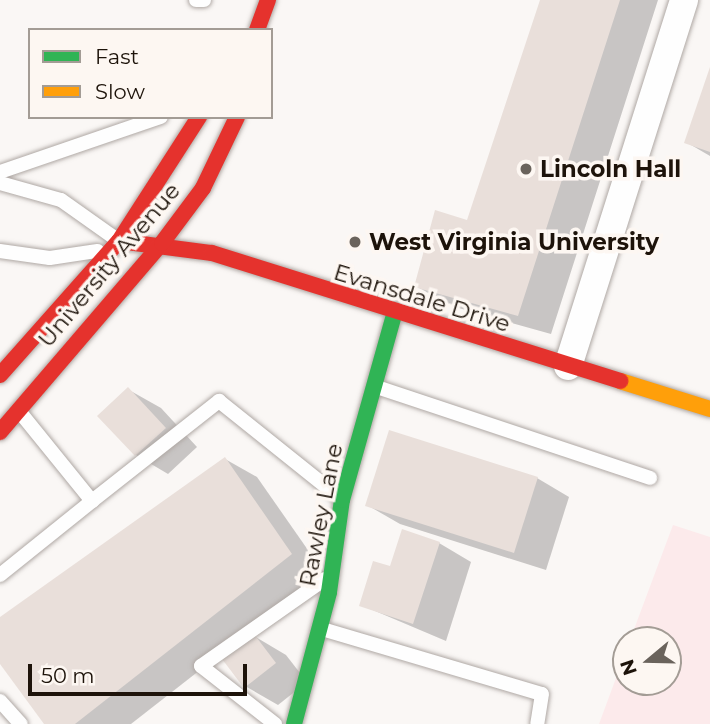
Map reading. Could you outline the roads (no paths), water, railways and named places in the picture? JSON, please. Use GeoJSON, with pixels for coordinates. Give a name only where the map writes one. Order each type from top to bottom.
{"type":"FeatureCollection","features":[{"type":"Feature","properties":{"kind":"street"},"geometry":{"type":"LineString","coordinates":[[258,28],[268,0]]}},
{"type":"Feature","properties":{"kind":"street"},"geometry":{"type":"LineString","coordinates":[[568,366],[684,0]]}},
{"type":"Feature","properties":{"kind":"street","name":"University Avenue"},"geometry":{"type":"LineString","coordinates":[[0,375],[119,241],[198,119]]}},
{"type":"Feature","properties":{"kind":"street","name":"University Avenue"},"geometry":{"type":"LineString","coordinates":[[0,432],[162,243],[203,188],[236,119]]}},
{"type":"Feature","properties":{"kind":"street","name":"Evansdale Drive"},"geometry":{"type":"LineString","coordinates":[[119,241],[162,243],[710,409]]}},
{"type":"Feature","properties":{"kind":"street","name":"Rawley Lane"},"geometry":{"type":"LineString","coordinates":[[294,724],[321,629],[342,500],[394,315]]}},
{"type":"Feature","properties":{"kind":"lane"},"geometry":{"type":"LineString","coordinates":[[196,0],[204,0]]}},
{"type":"Feature","properties":{"kind":"lane"},"geometry":{"type":"LineString","coordinates":[[0,172],[155,119]]}},
{"type":"Feature","properties":{"kind":"lane"},"geometry":{"type":"LineString","coordinates":[[0,183],[61,200],[119,241]]}},
{"type":"Feature","properties":{"kind":"lane"},"geometry":{"type":"LineString","coordinates":[[0,251],[87,255],[119,241]]}},
{"type":"Feature","properties":{"kind":"lane"},"geometry":{"type":"LineString","coordinates":[[373,386],[650,478]]}},
{"type":"Feature","properties":{"kind":"lane"},"geometry":{"type":"LineString","coordinates":[[0,575],[219,401],[342,500]]}},
{"type":"Feature","properties":{"kind":"lane"},"geometry":{"type":"LineString","coordinates":[[18,410],[92,501]]}},
{"type":"Feature","properties":{"kind":"lane"},"geometry":{"type":"LineString","coordinates":[[275,724],[201,666],[332,574]]}},
{"type":"Feature","properties":{"kind":"lane"},"geometry":{"type":"LineString","coordinates":[[321,629],[542,694],[537,724]]}},
{"type":"Feature","properties":{"kind":"lane"},"geometry":{"type":"LineString","coordinates":[[0,701],[21,724]]}},
{"type":"Feature","properties":{"kind":"place","name":"Lincoln Hall"},"geometry":{"type":"Point","coordinates":[526,169]}},
{"type":"Feature","properties":{"kind":"place","name":"West Virginia University"},"geometry":{"type":"Point","coordinates":[355,242]}}]}
